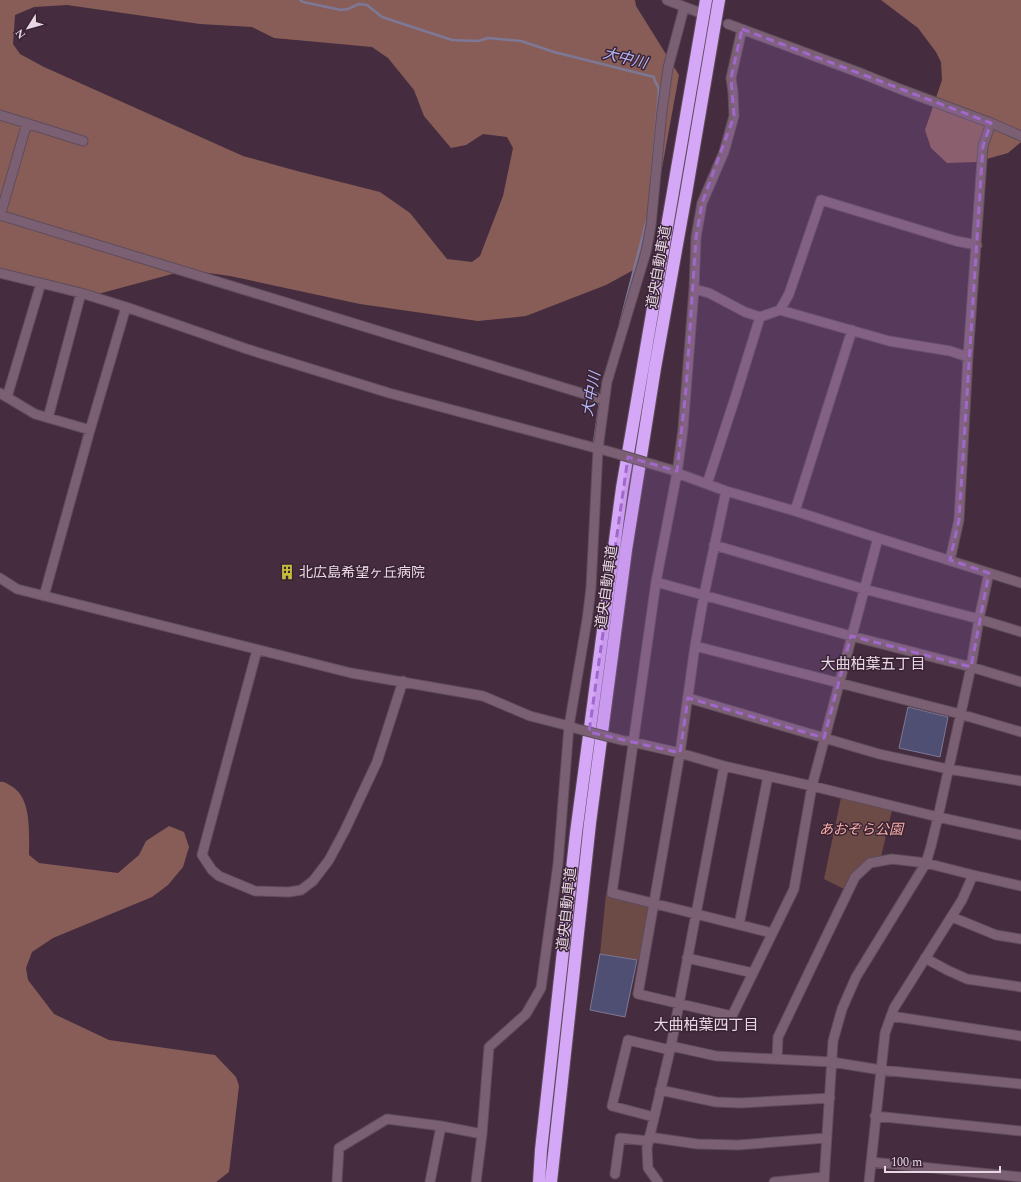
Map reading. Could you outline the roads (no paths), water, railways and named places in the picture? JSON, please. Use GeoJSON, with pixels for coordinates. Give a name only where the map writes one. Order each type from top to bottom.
{"type":"FeatureCollection","features":[{"type":"Feature","properties":{"kind":"highway","name":"道央自動車道"},"geometry":{"type":"LineString","coordinates":[[539,1182],[576,833],[621,495],[706,0]]}},
{"type":"Feature","properties":{"kind":"highway","name":"道央自動車道"},"geometry":{"type":"LineString","coordinates":[[551,1182],[590,823],[625,558],[652,383],[719,0]]}},
{"type":"Feature","properties":{"kind":"street"},"geometry":{"type":"LineString","coordinates":[[667,0],[684,8],[698,12]]}},
{"type":"Feature","properties":{"kind":"street"},"geometry":{"type":"LineString","coordinates":[[476,1182],[482,1134],[489,1047],[526,1014],[541,988],[558,864],[571,727],[591,588],[604,400],[609,375],[646,252],[651,225],[662,111],[668,68],[684,8]]}},
{"type":"Feature","properties":{"kind":"street"},"geometry":{"type":"LineString","coordinates":[[728,24],[863,74],[1021,136]]}},
{"type":"Feature","properties":{"kind":"street"},"geometry":{"type":"LineString","coordinates":[[742,29],[731,78],[734,116],[724,152],[702,204],[696,237],[694,290],[683,429],[674,471],[629,742],[612,893],[772,933]]}},
{"type":"Feature","properties":{"kind":"street"},"geometry":{"type":"LineString","coordinates":[[0,115],[83,141]]}},
{"type":"Feature","properties":{"kind":"street"},"geometry":{"type":"LineString","coordinates":[[27,123],[0,215],[604,400]]}},
{"type":"Feature","properties":{"kind":"street"},"geometry":{"type":"LineString","coordinates":[[950,560],[959,520],[968,356],[983,146],[991,123]]}},
{"type":"Feature","properties":{"kind":"street"},"geometry":{"type":"LineString","coordinates":[[780,310],[789,294],[821,200],[956,241],[977,245]]}},
{"type":"Feature","properties":{"kind":"street"},"geometry":{"type":"LineString","coordinates":[[0,273],[82,293],[247,349],[389,393],[601,449],[674,471],[726,491],[795,511],[1021,583]]}},
{"type":"Feature","properties":{"kind":"street"},"geometry":{"type":"LineString","coordinates":[[41,283],[4,395],[35,414],[90,430]]}},
{"type":"Feature","properties":{"kind":"street"},"geometry":{"type":"LineString","coordinates":[[694,290],[709,293],[745,312],[760,317],[780,310],[889,341],[968,356]]}},
{"type":"Feature","properties":{"kind":"street"},"geometry":{"type":"LineString","coordinates":[[48,418],[82,293]]}},
{"type":"Feature","properties":{"kind":"street"},"geometry":{"type":"LineString","coordinates":[[44,596],[126,307]]}},
{"type":"Feature","properties":{"kind":"street"},"geometry":{"type":"LineString","coordinates":[[707,484],[760,317]]}},
{"type":"Feature","properties":{"kind":"street"},"geometry":{"type":"LineString","coordinates":[[795,511],[852,330]]}},
{"type":"Feature","properties":{"kind":"street"},"geometry":{"type":"LineString","coordinates":[[726,491],[695,646],[680,753],[638,994],[732,1016],[794,889],[812,786],[838,683],[878,538]]}},
{"type":"Feature","properties":{"kind":"street"},"geometry":{"type":"LineString","coordinates":[[714,545],[864,589],[979,619],[1021,632]]}},
{"type":"Feature","properties":{"kind":"street"},"geometry":{"type":"LineString","coordinates":[[774,1182],[824,1179],[833,1042],[842,1009],[854,984],[926,863],[938,817],[990,573]]}},
{"type":"Feature","properties":{"kind":"street"},"geometry":{"type":"LineString","coordinates":[[0,578],[17,589],[257,650],[351,673],[483,696],[530,716],[629,742],[680,753],[724,766],[938,817],[1021,835]]}},
{"type":"Feature","properties":{"kind":"street"},"geometry":{"type":"LineString","coordinates":[[656,582],[851,636],[971,667],[1021,682]]}},
{"type":"Feature","properties":{"kind":"street"},"geometry":{"type":"LineString","coordinates":[[695,646],[960,714],[1021,732]]}},
{"type":"Feature","properties":{"kind":"street"},"geometry":{"type":"LineString","coordinates":[[257,650],[202,855],[212,870],[219,876],[255,891],[289,892],[301,890],[312,881],[329,860],[377,762],[403,681]]}},
{"type":"Feature","properties":{"kind":"street"},"geometry":{"type":"LineString","coordinates":[[688,698],[879,754],[1021,781]]}},
{"type":"Feature","properties":{"kind":"street"},"geometry":{"type":"LineString","coordinates":[[658,1182],[648,1168],[647,1148],[679,1004],[724,766]]}},
{"type":"Feature","properties":{"kind":"street"},"geometry":{"type":"LineString","coordinates":[[739,925],[768,776]]}},
{"type":"Feature","properties":{"kind":"street"},"geometry":{"type":"LineString","coordinates":[[777,1058],[778,1037],[855,877],[870,863],[892,859],[926,863],[1021,886]]}},
{"type":"Feature","properties":{"kind":"street"},"geometry":{"type":"LineString","coordinates":[[869,1182],[885,1033],[894,1008],[962,900],[972,875]]}},
{"type":"Feature","properties":{"kind":"street"},"geometry":{"type":"LineString","coordinates":[[952,917],[996,935],[1021,939]]}},
{"type":"Feature","properties":{"kind":"street"},"geometry":{"type":"LineString","coordinates":[[688,958],[752,973]]}},
{"type":"Feature","properties":{"kind":"street"},"geometry":{"type":"LineString","coordinates":[[925,958],[947,970],[967,978],[1021,987]]}},
{"type":"Feature","properties":{"kind":"street"},"geometry":{"type":"LineString","coordinates":[[891,1016],[1021,1036]]}},
{"type":"Feature","properties":{"kind":"street"},"geometry":{"type":"LineString","coordinates":[[654,1117],[612,1106],[628,1040],[716,1056],[832,1062],[881,1070],[1021,1084]]}},
{"type":"Feature","properties":{"kind":"street"},"geometry":{"type":"LineString","coordinates":[[660,1090],[716,1102],[742,1103],[830,1098]]}},
{"type":"Feature","properties":{"kind":"street"},"geometry":{"type":"LineString","coordinates":[[875,1116],[1021,1131]]}},
{"type":"Feature","properties":{"kind":"street"},"geometry":{"type":"LineString","coordinates":[[337,1182],[339,1148],[387,1119],[441,1126],[482,1134]]}},
{"type":"Feature","properties":{"kind":"street"},"geometry":{"type":"LineString","coordinates":[[430,1182],[441,1126]]}},
{"type":"Feature","properties":{"kind":"street"},"geometry":{"type":"LineString","coordinates":[[615,1174],[620,1138],[649,1139],[697,1144],[738,1145],[826,1138]]}},
{"type":"Feature","properties":{"kind":"street"},"geometry":{"type":"LineString","coordinates":[[871,1162],[1021,1177]]}},
{"type":"Feature","properties":{"kind":"water"},"geometry":{"type":"Polygon","coordinates":[[[908,707],[948,717],[940,757],[899,748],[908,707]]]}},
{"type":"Feature","properties":{"kind":"water"},"geometry":{"type":"Polygon","coordinates":[[[600,954],[637,960],[625,1017],[590,1010],[600,954]]]}},
{"type":"Feature","properties":{"kind":"waterway","name":"大中川"},"geometry":{"type":"LineString","coordinates":[[300,0],[303,2],[341,10],[348,9],[359,4],[367,5],[382,17],[452,40],[478,41],[488,38],[521,41],[554,52],[654,77],[659,91],[651,182]]}},
{"type":"Feature","properties":{"kind":"waterway","name":"大中川"},"geometry":{"type":"LineString","coordinates":[[620,324],[647,219]]}},
{"type":"Feature","properties":{"kind":"waterway","name":"大中川"},"geometry":{"type":"LineString","coordinates":[[601,395],[603,382]]}},
{"type":"Feature","properties":{"kind":"waterway","name":"大中川"},"geometry":{"type":"LineString","coordinates":[[594,443],[600,402]]}},
{"type":"Feature","properties":{"kind":"place","name":"北広島希望ヶ丘病院"},"geometry":{"type":"Point","coordinates":[287,572]}},
{"type":"Feature","properties":{"kind":"district","name":"大曲柏葉五丁目"},"geometry":{"type":"Point","coordinates":[873,664]}},
{"type":"Feature","properties":{"kind":"district","name":"大曲柏葉四丁目"},"geometry":{"type":"Point","coordinates":[706,1025]}},
{"type":"Feature","properties":{"kind":"park label","name":"あおぞら公園"},"geometry":{"type":"Point","coordinates":[861,829]}}]}
